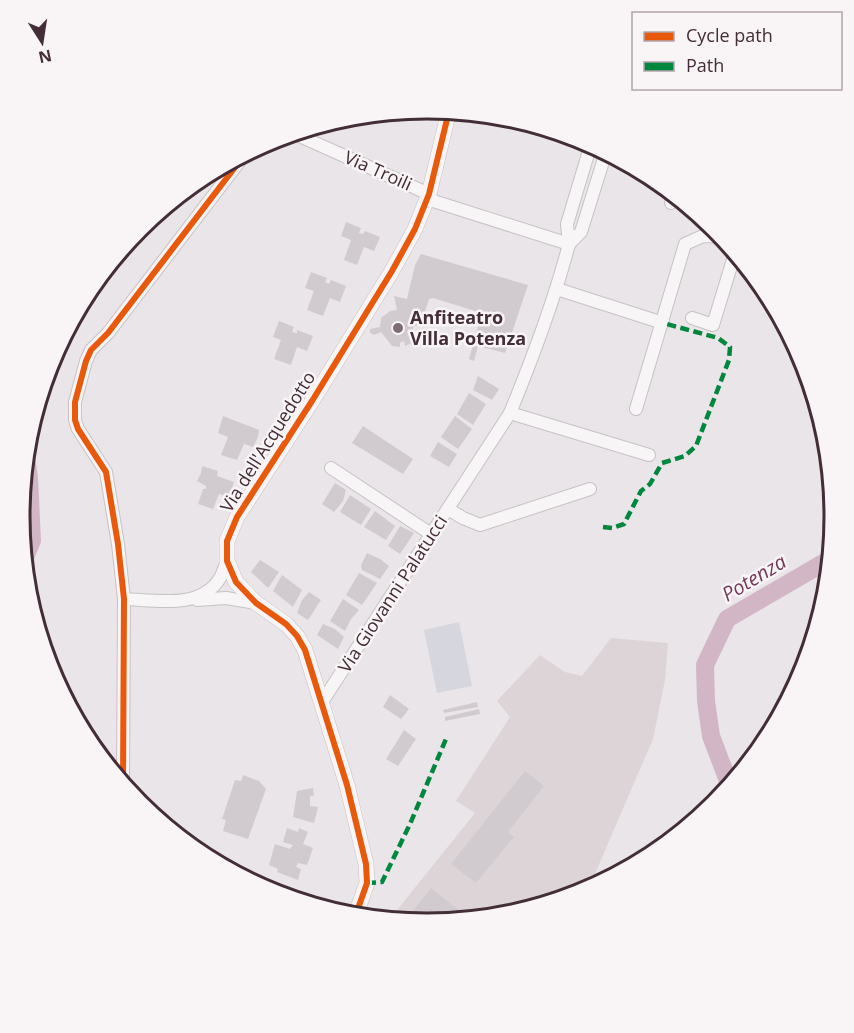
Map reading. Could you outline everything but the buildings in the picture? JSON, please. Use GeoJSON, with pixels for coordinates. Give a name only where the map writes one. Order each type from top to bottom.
{"type":"FeatureCollection","features":[{"type":"Feature","properties":{"kind":"street","name":"Via dell'Acquedotto"},"geometry":{"type":"LineString","coordinates":[[227,561],[227,541],[237,517],[312,401],[392,271],[415,229],[428,196],[447,120]]}},
{"type":"Feature","properties":{"kind":"street","name":"Via Troili"},"geometry":{"type":"LineString","coordinates":[[306,139],[428,196],[569,244]]}},
{"type":"Feature","properties":{"kind":"street"},"geometry":{"type":"LineString","coordinates":[[569,244],[567,224],[588,154]]}},
{"type":"Feature","properties":{"kind":"street"},"geometry":{"type":"LineString","coordinates":[[569,244],[580,231],[604,160]]}},
{"type":"Feature","properties":{"kind":"street"},"geometry":{"type":"LineString","coordinates":[[123,771],[124,599],[106,472],[78,429],[75,420],[75,402],[91,350],[108,333],[232,171]]}},
{"type":"Feature","properties":{"kind":"street"},"geometry":{"type":"LineString","coordinates":[[636,409],[685,244],[703,236],[708,236]]}},
{"type":"Feature","properties":{"kind":"street","name":"Via Giovanni Palatucci"},"geometry":{"type":"LineString","coordinates":[[322,702],[510,413],[557,289],[569,244]]}},
{"type":"Feature","properties":{"kind":"street"},"geometry":{"type":"LineString","coordinates":[[692,318],[712,325],[732,263]]}},
{"type":"Feature","properties":{"kind":"street"},"geometry":{"type":"LineString","coordinates":[[557,289],[663,323]]}},
{"type":"Feature","properties":{"kind":"street"},"geometry":{"type":"LineString","coordinates":[[510,413],[649,455]]}},
{"type":"Feature","properties":{"kind":"street"},"geometry":{"type":"LineString","coordinates":[[331,468],[431,534]]}},
{"type":"Feature","properties":{"kind":"street","name":"Via Giovanni Palatucci"},"geometry":{"type":"LineString","coordinates":[[448,509],[480,525],[590,489]]}},
{"type":"Feature","properties":{"kind":"street"},"geometry":{"type":"LineString","coordinates":[[190,600],[201,596],[220,579],[227,561]]}},
{"type":"Feature","properties":{"kind":"street"},"geometry":{"type":"LineString","coordinates":[[227,561],[237,582],[256,603],[286,624],[297,636],[305,650],[350,796],[366,864],[367,883],[358,907]]}},
{"type":"Feature","properties":{"kind":"street"},"geometry":{"type":"LineString","coordinates":[[124,599],[226,598],[256,603]]}},
{"type":"Feature","properties":{"kind":"street","name":"Via Giovanni Palatucci"},"geometry":{"type":"LineString","coordinates":[[314,677],[327,681],[338,679]]}},
{"type":"Feature","properties":{"kind":"shaded area"},"geometry":{"type":"Polygon","coordinates":[[[459,622],[472,686],[437,693],[424,630],[459,622]]]}},
{"type":"Feature","properties":{"kind":"shaded area"},"geometry":{"type":"Polygon","coordinates":[[[611,638],[668,643],[665,680],[653,739],[594,877],[555,892],[504,906],[453,913],[395,912],[475,813],[456,801],[510,717],[497,701],[540,655],[565,672],[582,676],[611,638]]]}},
{"type":"Feature","properties":{"kind":"waterway"},"geometry":{"type":"LineString","coordinates":[[32,473],[36,541],[32,551]]}},
{"type":"Feature","properties":{"kind":"waterway","name":"Potenza"},"geometry":{"type":"LineString","coordinates":[[726,776],[711,736],[706,701],[705,665],[727,619],[821,564]]}},
{"type":"Feature","properties":{"kind":"marked path"},"geometry":{"type":"LineString","coordinates":[[603,527],[612,528],[624,524],[641,491],[650,484],[662,463],[685,456],[696,446],[729,360],[730,347],[718,338],[663,323]]}},
{"type":"Feature","properties":{"kind":"marked path"},"geometry":{"type":"LineString","coordinates":[[367,883],[382,882],[410,824],[446,739]]}},
{"type":"Feature","properties":{"kind":"cycle path"},"geometry":{"type":"LineString","coordinates":[[358,907],[367,883],[366,864],[347,785],[305,650],[297,636],[286,624],[256,603],[236,582],[227,561],[227,541],[237,517],[312,401],[392,271],[415,229],[429,194],[447,120]]}},
{"type":"Feature","properties":{"kind":"cycle path"},"geometry":{"type":"LineString","coordinates":[[123,771],[124,599],[118,544],[106,472],[78,429],[75,420],[75,402],[91,350],[108,333],[232,171]]}},
{"type":"Feature","properties":{"kind":"place","name":"Anfiteatro Villa Potenza"},"geometry":{"type":"Point","coordinates":[398,328]}}]}
